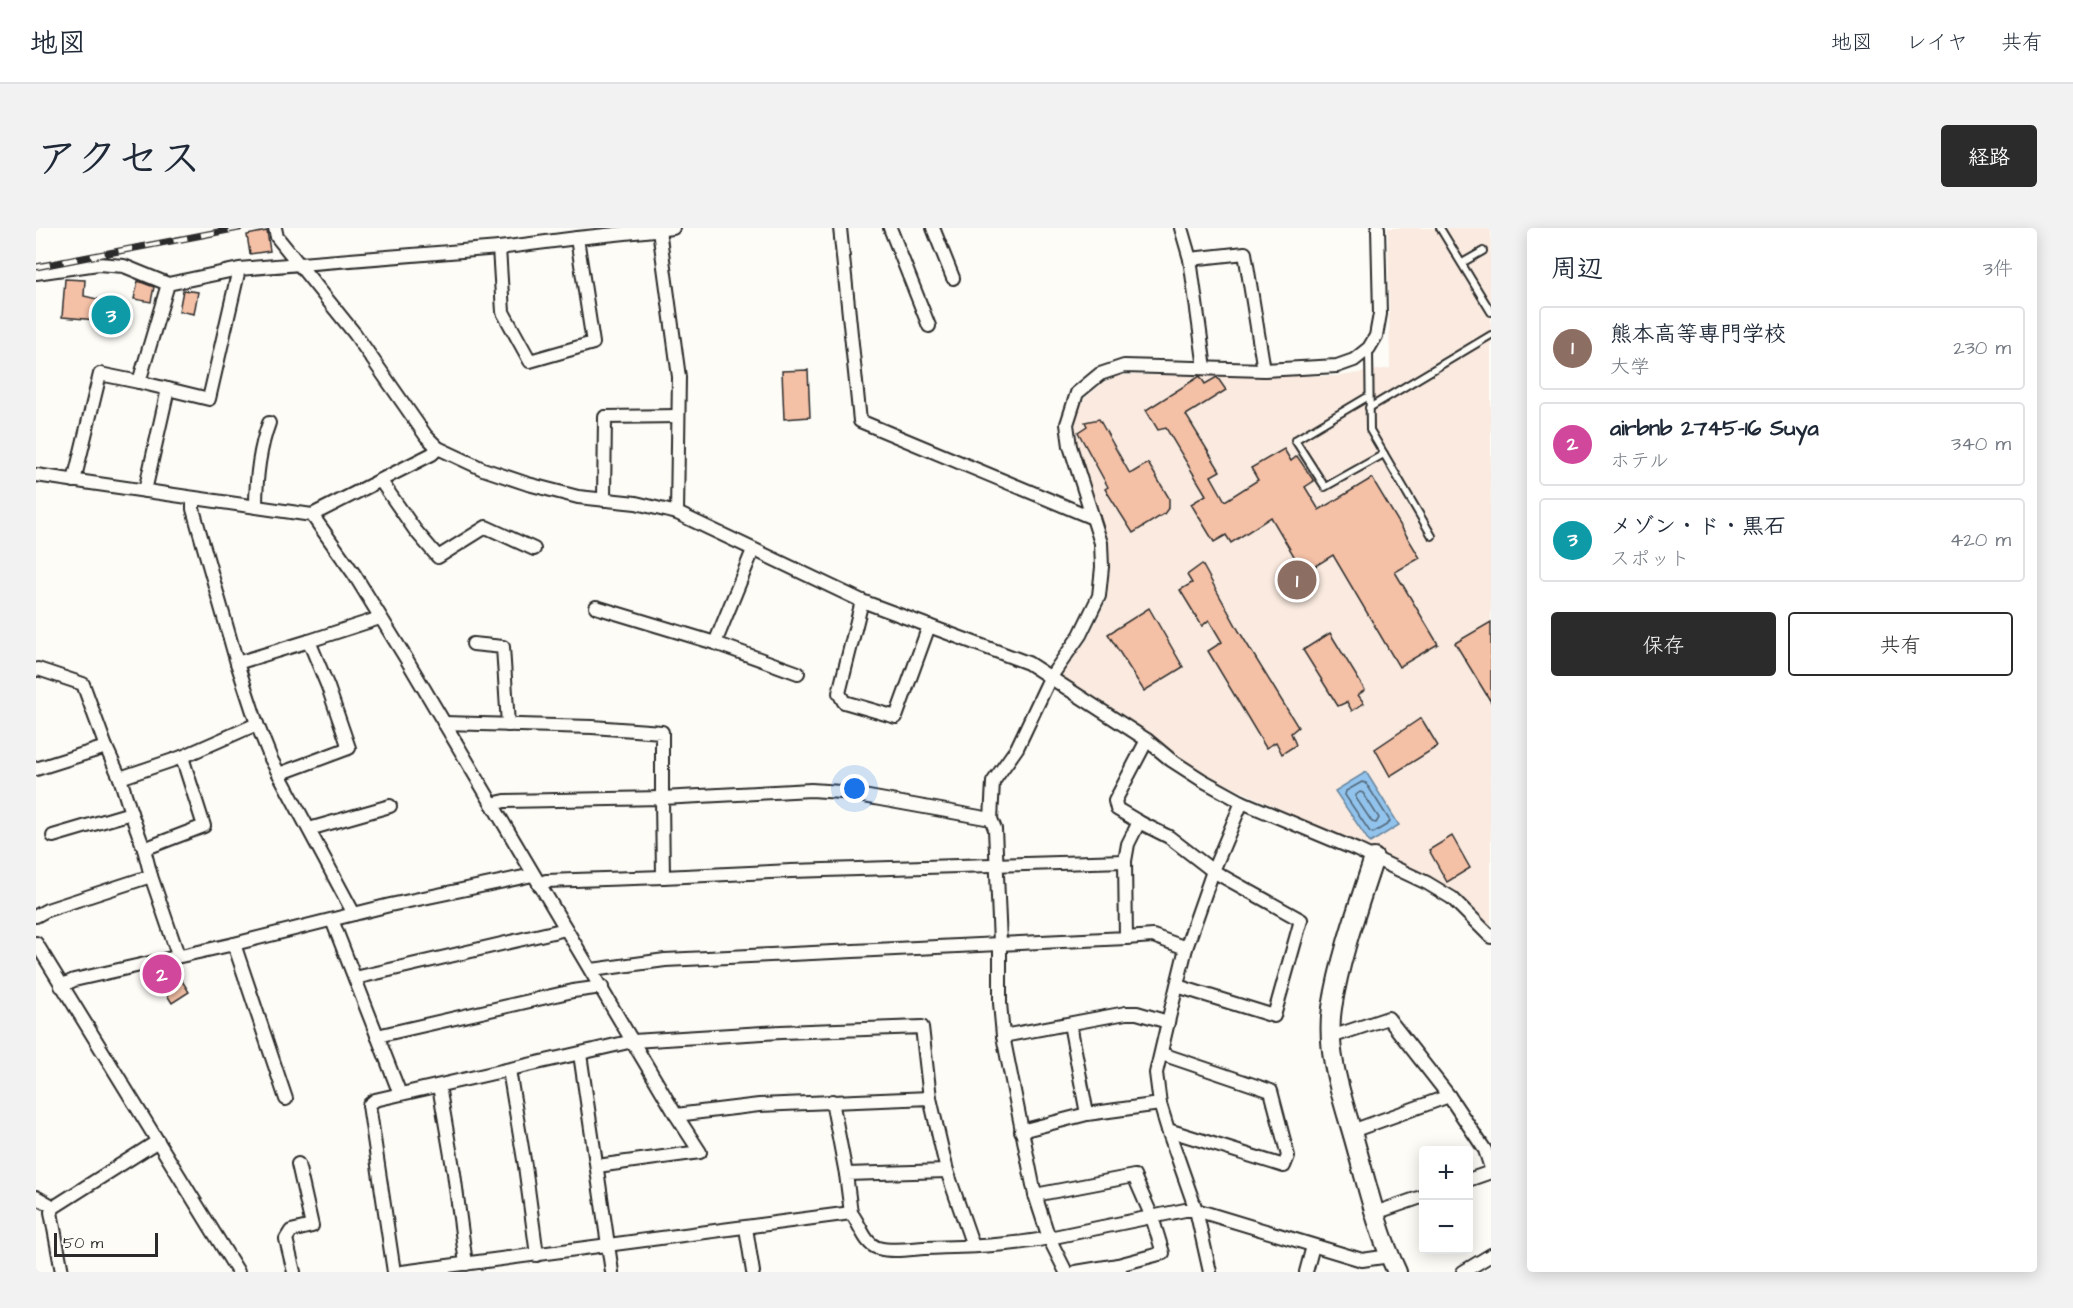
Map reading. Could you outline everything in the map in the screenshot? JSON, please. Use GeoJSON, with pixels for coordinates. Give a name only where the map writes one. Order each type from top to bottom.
{"type":"FeatureCollection","features":[{"type":"Feature","properties":{"kind":"street"},"geometry":{"type":"LineString","coordinates":[[275,228],[277,237],[355,334],[426,436],[438,448],[483,469],[528,484],[578,497],[636,503],[677,513],[862,601],[1028,663],[1148,740],[1171,760],[1194,775],[1242,802],[1427,883],[1452,898],[1491,937]]}},
{"type":"Feature","properties":{"kind":"street"},"geometry":{"type":"LineString","coordinates":[[36,273],[98,264],[124,266],[168,284],[238,269],[500,248],[673,228]]}},
{"type":"Feature","properties":{"kind":"street"},"geometry":{"type":"LineString","coordinates":[[840,228],[860,421],[1093,518]]}},
{"type":"Feature","properties":{"kind":"street"},"geometry":{"type":"LineString","coordinates":[[890,228],[929,326]]}},
{"type":"Feature","properties":{"kind":"street"},"geometry":{"type":"LineString","coordinates":[[933,228],[953,278]]}},
{"type":"Feature","properties":{"kind":"street"},"geometry":{"type":"LineString","coordinates":[[1181,228],[1190,259],[1205,368]]}},
{"type":"Feature","properties":{"kind":"street"},"geometry":{"type":"LineString","coordinates":[[1066,1272],[1049,1238],[1035,1195],[1004,1036],[1000,1003],[995,829],[991,819],[993,782],[1017,748],[1050,678],[1080,635],[1098,596],[1102,559],[1101,543],[1070,446],[1067,424],[1077,393],[1100,374],[1124,366],[1264,370],[1337,366],[1354,360],[1369,348],[1376,336],[1380,314],[1378,228]]}},
{"type":"Feature","properties":{"kind":"street"},"geometry":{"type":"LineString","coordinates":[[659,230],[679,377],[677,513]]}},
{"type":"Feature","properties":{"kind":"street"},"geometry":{"type":"LineString","coordinates":[[500,248],[503,312],[530,361],[593,343],[577,238]]}},
{"type":"Feature","properties":{"kind":"street"},"geometry":{"type":"LineString","coordinates":[[1190,259],[1245,252],[1264,370]]}},
{"type":"Feature","properties":{"kind":"street"},"geometry":{"type":"LineString","coordinates":[[74,481],[99,374],[209,399],[238,269]]}},
{"type":"Feature","properties":{"kind":"street"},"geometry":{"type":"LineString","coordinates":[[140,382],[168,284]]}},
{"type":"Feature","properties":{"kind":"street"},"geometry":{"type":"LineString","coordinates":[[145,491],[168,389]]}},
{"type":"Feature","properties":{"kind":"street"},"geometry":{"type":"LineString","coordinates":[[604,500],[605,417],[678,417]]}},
{"type":"Feature","properties":{"kind":"street"},"geometry":{"type":"LineString","coordinates":[[256,507],[256,480],[263,439],[269,423]]}},
{"type":"Feature","properties":{"kind":"street"},"geometry":{"type":"LineString","coordinates":[[36,475],[312,515],[432,454],[438,448]]}},
{"type":"Feature","properties":{"kind":"street"},"geometry":{"type":"LineString","coordinates":[[380,480],[415,530],[438,557],[486,527],[534,549]]}},
{"type":"Feature","properties":{"kind":"street"},"geometry":{"type":"LineString","coordinates":[[193,498],[193,508],[256,724],[279,774],[354,914]]}},
{"type":"Feature","properties":{"kind":"street"},"geometry":{"type":"LineString","coordinates":[[312,515],[354,574],[700,1152],[597,1166]]}},
{"type":"Feature","properties":{"kind":"street"},"geometry":{"type":"LineString","coordinates":[[715,643],[753,550]]}},
{"type":"Feature","properties":{"kind":"street"},"geometry":{"type":"LineString","coordinates":[[862,601],[839,693],[844,702],[896,717],[929,626]]}},
{"type":"Feature","properties":{"kind":"street"},"geometry":{"type":"LineString","coordinates":[[596,607],[715,643],[798,673]]}},
{"type":"Feature","properties":{"kind":"street"},"geometry":{"type":"LineString","coordinates":[[237,663],[380,618]]}},
{"type":"Feature","properties":{"kind":"street"},"geometry":{"type":"LineString","coordinates":[[279,774],[349,748],[309,641]]}},
{"type":"Feature","properties":{"kind":"street"},"geometry":{"type":"LineString","coordinates":[[473,644],[503,647],[508,725]]}},
{"type":"Feature","properties":{"kind":"street"},"geometry":{"type":"LineString","coordinates":[[36,670],[83,684],[120,778],[178,955]]}},
{"type":"Feature","properties":{"kind":"street"},"geometry":{"type":"LineString","coordinates":[[444,723],[662,732],[663,877]]}},
{"type":"Feature","properties":{"kind":"street"},"geometry":{"type":"LineString","coordinates":[[120,778],[182,757],[256,724]]}},
{"type":"Feature","properties":{"kind":"street"},"geometry":{"type":"LineString","coordinates":[[1148,740],[1115,801],[1117,809],[1169,837],[1213,871],[1301,920],[1274,1016],[1177,986]]}},
{"type":"Feature","properties":{"kind":"street"},"geometry":{"type":"LineString","coordinates":[[37,766],[106,747]]}},
{"type":"Feature","properties":{"kind":"street"},"geometry":{"type":"LineString","coordinates":[[144,849],[204,826],[182,757]]}},
{"type":"Feature","properties":{"kind":"street"},"geometry":{"type":"LineString","coordinates":[[492,804],[505,801],[662,798],[811,789],[841,792],[991,819]]}},
{"type":"Feature","properties":{"kind":"street"},"geometry":{"type":"LineString","coordinates":[[1210,1272],[1196,1210],[1160,1104],[1156,1073],[1186,948],[1213,871],[1242,802]]}},
{"type":"Feature","properties":{"kind":"street"},"geometry":{"type":"LineString","coordinates":[[309,829],[390,806]]}},
{"type":"Feature","properties":{"kind":"street"},"geometry":{"type":"LineString","coordinates":[[53,836],[131,813]]}},
{"type":"Feature","properties":{"kind":"street"},"geometry":{"type":"LineString","coordinates":[[1126,938],[1125,861],[1128,844],[1139,822]]}},
{"type":"Feature","properties":{"kind":"street"},"geometry":{"type":"LineString","coordinates":[[832,1101],[851,1213],[858,1221],[867,1242],[877,1248],[900,1250],[1016,1244],[1185,1210],[1196,1210],[1362,1260],[1393,1264],[1375,1213],[1334,1066],[1331,1037],[1334,998],[1350,933],[1374,858]]}},
{"type":"Feature","properties":{"kind":"street"},"geometry":{"type":"LineString","coordinates":[[61,986],[74,980],[354,914],[536,880],[1125,861]]}},
{"type":"Feature","properties":{"kind":"street"},"geometry":{"type":"LineString","coordinates":[[36,916],[47,910],[151,876]]}},
{"type":"Feature","properties":{"kind":"street"},"geometry":{"type":"LineString","coordinates":[[332,920],[400,1094]]}},
{"type":"Feature","properties":{"kind":"street"},"geometry":{"type":"LineString","coordinates":[[354,978],[566,929]]}},
{"type":"Feature","properties":{"kind":"street"},"geometry":{"type":"LineString","coordinates":[[592,970],[665,960],[1153,936],[1186,948]]}},
{"type":"Feature","properties":{"kind":"street"},"geometry":{"type":"LineString","coordinates":[[36,943],[238,1272]]}},
{"type":"Feature","properties":{"kind":"street"},"geometry":{"type":"LineString","coordinates":[[234,944],[286,1099]]}},
{"type":"Feature","properties":{"kind":"street"},"geometry":{"type":"LineString","coordinates":[[377,1036],[573,991],[602,987]]}},
{"type":"Feature","properties":{"kind":"street"},"geometry":{"type":"LineString","coordinates":[[1004,1036],[1126,1013],[1137,1013],[1168,1022]]}},
{"type":"Feature","properties":{"kind":"street"},"geometry":{"type":"LineString","coordinates":[[1331,1037],[1388,1018],[1449,1096],[1485,1150],[1491,1170],[1473,1178]]}},
{"type":"Feature","properties":{"kind":"street"},"geometry":{"type":"LineString","coordinates":[[1070,1024],[1087,1114]]}},
{"type":"Feature","properties":{"kind":"street"},"geometry":{"type":"LineString","coordinates":[[394,1272],[369,1105],[375,1100],[633,1041],[781,1032],[922,1027],[930,1098],[947,1171],[973,1246]]}},
{"type":"Feature","properties":{"kind":"street"},"geometry":{"type":"LineString","coordinates":[[580,1054],[612,1272]]}},
{"type":"Feature","properties":{"kind":"street"},"geometry":{"type":"LineString","coordinates":[[1162,1054],[1271,1091],[1288,1155],[1284,1166],[1168,1130]]}},
{"type":"Feature","properties":{"kind":"street"},"geometry":{"type":"LineString","coordinates":[[508,1070],[537,1255]]}},
{"type":"Feature","properties":{"kind":"street"},"geometry":{"type":"LineString","coordinates":[[439,1086],[466,1264]]}},
{"type":"Feature","properties":{"kind":"street"},"geometry":{"type":"LineString","coordinates":[[1352,1131],[1449,1096]]}},
{"type":"Feature","properties":{"kind":"street"},"geometry":{"type":"LineString","coordinates":[[676,1115],[759,1105],[930,1098]]}},
{"type":"Feature","properties":{"kind":"street"},"geometry":{"type":"LineString","coordinates":[[1021,1131],[1087,1114],[1160,1104]]}},
{"type":"Feature","properties":{"kind":"street"},"geometry":{"type":"LineString","coordinates":[[62,1272],[51,1212],[54,1207],[158,1142]]}},
{"type":"Feature","properties":{"kind":"street"},"geometry":{"type":"LineString","coordinates":[[294,1272],[286,1239],[291,1231],[312,1226],[298,1164]]}},
{"type":"Feature","properties":{"kind":"street"},"geometry":{"type":"LineString","coordinates":[[846,1174],[947,1171]]}},
{"type":"Feature","properties":{"kind":"street"},"geometry":{"type":"LineString","coordinates":[[1035,1195],[1134,1176],[1152,1217],[1163,1253],[1119,1268],[1076,1272]]}},
{"type":"Feature","properties":{"kind":"street"},"geometry":{"type":"LineString","coordinates":[[36,1197],[54,1207]]}},
{"type":"Feature","properties":{"kind":"street"},"geometry":{"type":"LineString","coordinates":[[1375,1213],[1419,1198]]}},
{"type":"Feature","properties":{"kind":"street"},"geometry":{"type":"LineString","coordinates":[[402,1272],[851,1213]]}},
{"type":"Feature","properties":{"kind":"street"},"geometry":{"type":"LineString","coordinates":[[746,1228],[753,1272]]}},
{"type":"Feature","properties":{"kind":"street"},"geometry":{"type":"LineString","coordinates":[[1306,1272],[1313,1246]]}},
{"type":"Feature","properties":{"kind":"street"},"geometry":{"type":"LineString","coordinates":[[1463,1272],[1491,1255]]}},
{"type":"Feature","properties":{"kind":"lane"},"geometry":{"type":"LineString","coordinates":[[1440,228],[1491,312]]}},
{"type":"Feature","properties":{"kind":"lane"},"geometry":{"type":"LineString","coordinates":[[1462,263],[1484,251]]}},
{"type":"Feature","properties":{"kind":"lane"},"geometry":{"type":"LineString","coordinates":[[1370,408],[1491,335]]}},
{"type":"Feature","properties":{"kind":"lane"},"geometry":{"type":"LineString","coordinates":[[1369,348],[1370,430],[1432,536]]}},
{"type":"Feature","properties":{"kind":"lane"},"geometry":{"type":"LineString","coordinates":[[1369,396],[1295,440],[1325,487],[1384,454]]}},
{"type":"Feature","properties":{"kind":"shaded area"},"geometry":{"type":"Polygon","coordinates":[[[1388,228],[1491,228],[1491,930],[1428,877],[1206,775],[1168,750],[1148,732],[1065,679],[1061,674],[1087,640],[1107,599],[1110,563],[1106,535],[1076,446],[1076,415],[1085,398],[1104,382],[1119,375],[1341,376],[1390,368],[1388,228]]]}},
{"type":"Feature","properties":{"kind":"water"},"geometry":{"type":"Polygon","coordinates":[[[1366,772],[1399,825],[1370,843],[1335,791],[1366,772]]]}},
{"type":"Feature","properties":{"kind":"building"},"geometry":{"type":"Polygon","coordinates":[[[267,231],[270,251],[250,254],[247,235],[267,231]]]}},
{"type":"Feature","properties":{"kind":"building"},"geometry":{"type":"Polygon","coordinates":[[[65,279],[85,280],[84,296],[127,306],[121,330],[96,324],[97,320],[62,317],[65,279]]]}},
{"type":"Feature","properties":{"kind":"building"},"geometry":{"type":"Polygon","coordinates":[[[138,281],[154,287],[151,302],[134,299],[138,281]]]}},
{"type":"Feature","properties":{"kind":"building"},"geometry":{"type":"Polygon","coordinates":[[[183,290],[198,292],[194,314],[179,311],[183,290]]]}},
{"type":"Feature","properties":{"kind":"building"},"geometry":{"type":"Polygon","coordinates":[[[808,370],[810,417],[784,419],[782,371],[808,370]]]}},
{"type":"Feature","properties":{"kind":"building"},"geometry":{"type":"Polygon","coordinates":[[[1200,376],[1205,384],[1217,377],[1226,390],[1186,415],[1220,471],[1211,476],[1225,501],[1258,480],[1251,468],[1284,449],[1291,461],[1297,456],[1314,481],[1305,487],[1319,510],[1372,478],[1420,558],[1395,572],[1438,644],[1399,667],[1333,555],[1304,573],[1271,517],[1231,543],[1226,535],[1214,542],[1191,504],[1206,495],[1166,428],[1158,430],[1146,410],[1200,376]]]}},
{"type":"Feature","properties":{"kind":"building"},"geometry":{"type":"Polygon","coordinates":[[[1099,419],[1130,474],[1148,463],[1169,498],[1169,507],[1164,514],[1133,533],[1105,489],[1108,487],[1078,432],[1087,426],[1085,422],[1099,419]]]}},
{"type":"Feature","properties":{"kind":"building"},"geometry":{"type":"Polygon","coordinates":[[[1202,564],[1239,631],[1298,727],[1291,733],[1296,745],[1282,754],[1276,742],[1266,748],[1208,651],[1222,642],[1209,620],[1202,626],[1180,590],[1192,583],[1187,575],[1202,564]]]}},
{"type":"Feature","properties":{"kind":"building"},"geometry":{"type":"Polygon","coordinates":[[[1149,608],[1183,667],[1144,691],[1108,634],[1149,608]]]}},
{"type":"Feature","properties":{"kind":"building"},"geometry":{"type":"Polygon","coordinates":[[[1491,622],[1491,702],[1455,643],[1491,622]]]}},
{"type":"Feature","properties":{"kind":"building"},"geometry":{"type":"Polygon","coordinates":[[[1330,633],[1365,690],[1358,695],[1364,703],[1352,711],[1347,702],[1338,706],[1303,650],[1330,633]]]}},
{"type":"Feature","properties":{"kind":"building"},"geometry":{"type":"Polygon","coordinates":[[[1421,718],[1438,746],[1390,776],[1375,749],[1421,718]]]}},
{"type":"Feature","properties":{"kind":"building"},"geometry":{"type":"Polygon","coordinates":[[[1452,836],[1470,868],[1447,882],[1429,850],[1452,836]]]}},
{"type":"Feature","properties":{"kind":"building"},"geometry":{"type":"Polygon","coordinates":[[[173,966],[189,992],[172,1003],[154,974],[173,966]]]}},
{"type":"Feature","properties":{"kind":"railway"},"geometry":{"type":"LineString","coordinates":[[36,267],[239,228]]}},
{"type":"Feature","properties":{"kind":"place","name":"メゾン・ド・黒石"},"geometry":{"type":"Point","coordinates":[111,315]}},
{"type":"Feature","properties":{"kind":"place","name":"熊本高等専門学校"},"geometry":{"type":"Point","coordinates":[1297,580]}},
{"type":"Feature","properties":{"kind":"place","name":"airbnb 2745-16 Suya"},"geometry":{"type":"Point","coordinates":[162,974]}}]}
